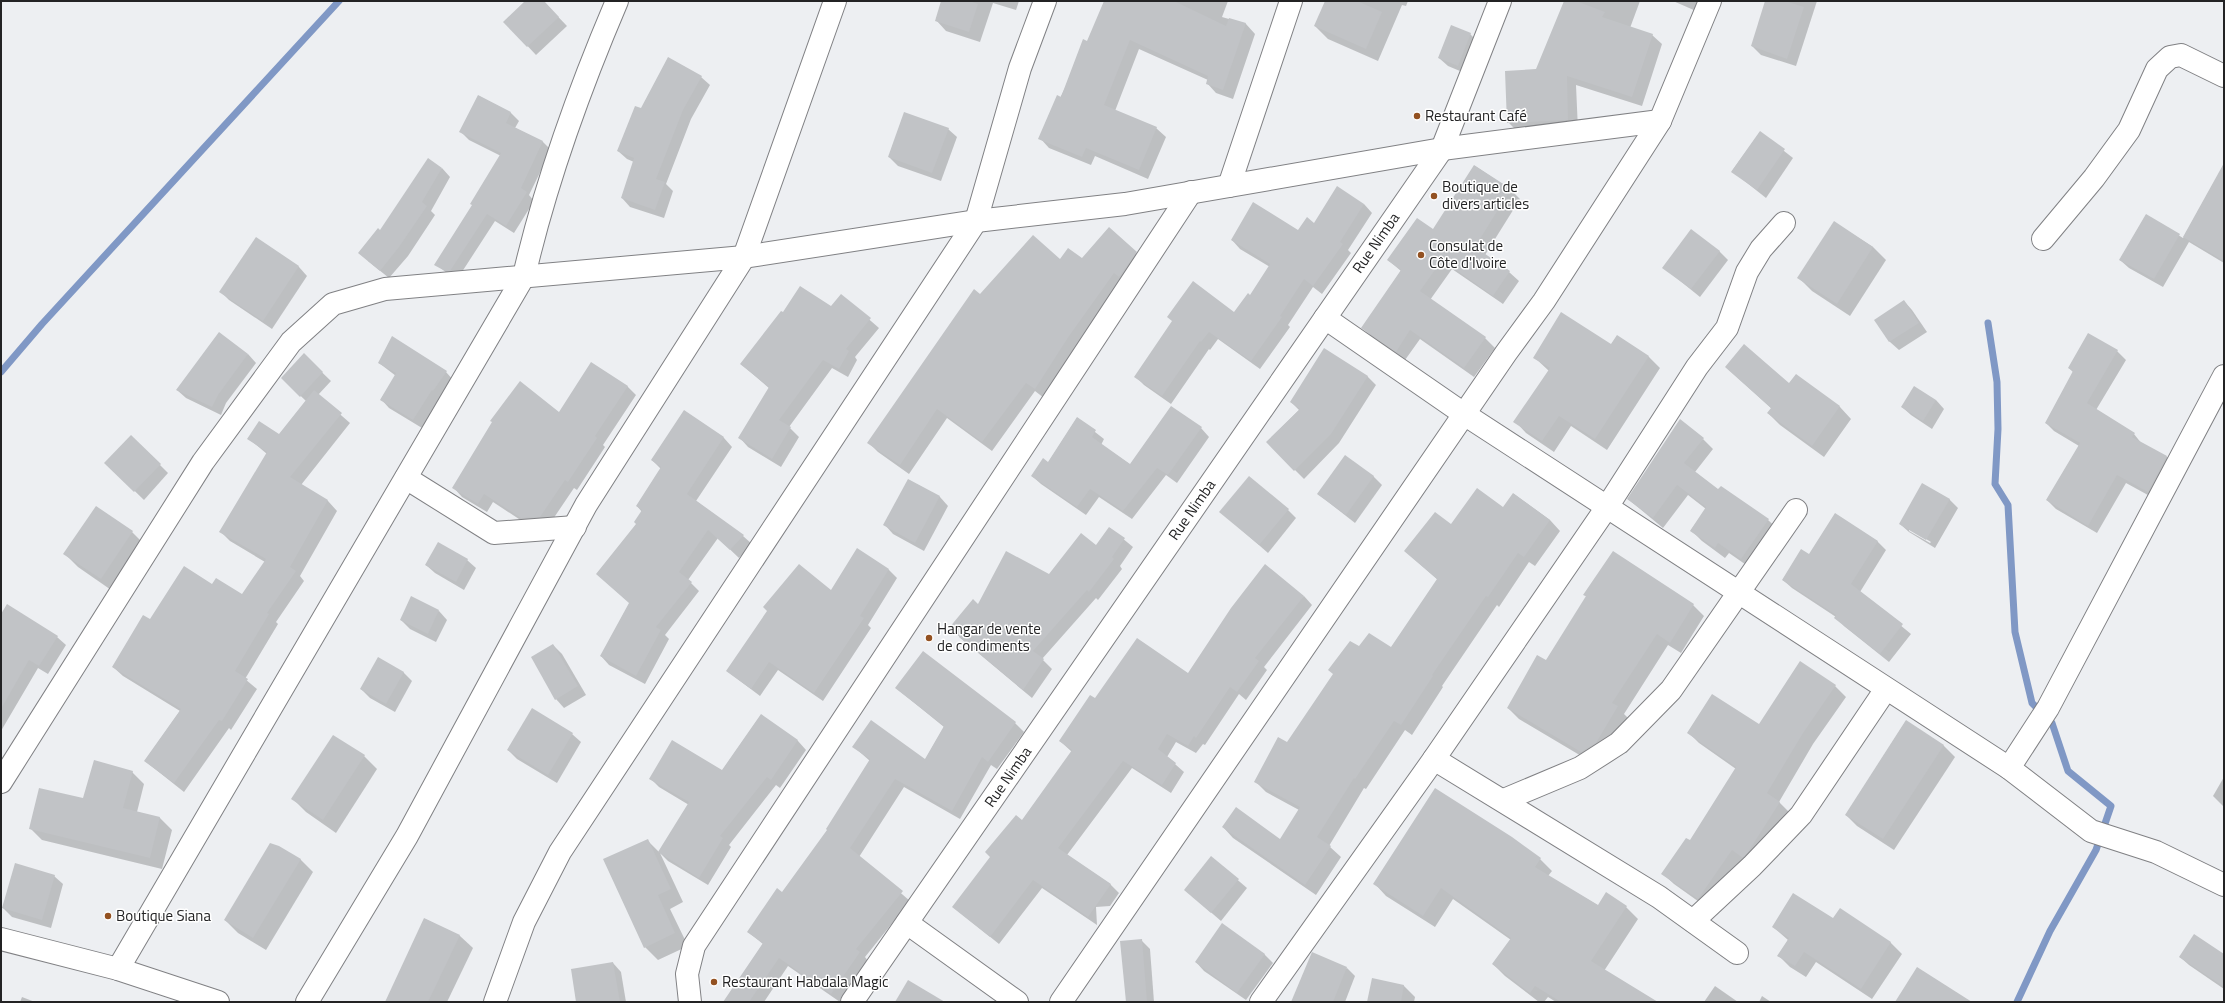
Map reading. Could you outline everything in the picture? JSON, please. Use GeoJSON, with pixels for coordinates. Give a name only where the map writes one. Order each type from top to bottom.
{"type":"FeatureCollection","features":[{"type":"Feature","properties":{"kind":"street"},"geometry":{"type":"LineString","coordinates":[[118,969],[524,276],[535,227],[560,149],[590,63],[617,1]]}},
{"type":"Feature","properties":{"kind":"street"},"geometry":{"type":"LineString","coordinates":[[307,1002],[407,836],[575,528],[586,505],[744,257],[835,1]]}},
{"type":"Feature","properties":{"kind":"street"},"geometry":{"type":"LineString","coordinates":[[495,1002],[524,922],[560,852],[976,221],[1020,68],[1045,1]]}},
{"type":"Feature","properties":{"kind":"street"},"geometry":{"type":"LineString","coordinates":[[1229,186],[1291,1]]}},
{"type":"Feature","properties":{"kind":"street","name":"Rue Nimba"},"geometry":{"type":"LineString","coordinates":[[852,1002],[1442,149],[1500,1]]}},
{"type":"Feature","properties":{"kind":"street"},"geometry":{"type":"LineString","coordinates":[[1061,1002],[1464,414],[1544,301],[1660,121],[1710,1]]}},
{"type":"Feature","properties":{"kind":"street"},"geometry":{"type":"LineString","coordinates":[[2043,239],[2094,178],[2129,130],[2157,69],[2170,57],[2181,54],[2224,76]]}},
{"type":"Feature","properties":{"kind":"street"},"geometry":{"type":"LineString","coordinates":[[1,782],[203,462],[291,342],[333,304],[385,290],[524,276],[744,257],[976,221],[1125,204],[1442,149],[1660,121]]}},
{"type":"Feature","properties":{"kind":"street"},"geometry":{"type":"LineString","coordinates":[[690,1002],[687,974],[694,946],[1191,192]]}},
{"type":"Feature","properties":{"kind":"street"},"geometry":{"type":"LineString","coordinates":[[1261,1002],[1434,759],[1607,507],[1697,367],[1728,328],[1747,272],[1761,249],[1784,223]]}},
{"type":"Feature","properties":{"kind":"street"},"geometry":{"type":"LineString","coordinates":[[1325,318],[1464,414],[2009,768],[2091,831],[2156,852],[2224,885]]}},
{"type":"Feature","properties":{"kind":"street"},"geometry":{"type":"LineString","coordinates":[[2009,768],[2044,714],[2224,376]]}},
{"type":"Feature","properties":{"kind":"street"},"geometry":{"type":"LineString","coordinates":[[406,478],[494,533],[575,528]]}},
{"type":"Feature","properties":{"kind":"street"},"geometry":{"type":"LineString","coordinates":[[1504,800],[1580,768],[1619,744],[1671,690],[1740,594],[1796,510]]}},
{"type":"Feature","properties":{"kind":"street"},"geometry":{"type":"LineString","coordinates":[[1693,921],[1752,866],[1801,815],[1886,689]]}},
{"type":"Feature","properties":{"kind":"street"},"geometry":{"type":"LineString","coordinates":[[1434,759],[1504,800],[1659,897],[1737,953]]}},
{"type":"Feature","properties":{"kind":"street"},"geometry":{"type":"LineString","coordinates":[[907,923],[1017,1002]]}},
{"type":"Feature","properties":{"kind":"street"},"geometry":{"type":"LineString","coordinates":[[1,939],[118,969],[218,1002]]}},
{"type":"Feature","properties":{"kind":"building"},"geometry":{"type":"Polygon","coordinates":[[[525,1],[544,1],[559,17],[527,47],[503,22],[525,1]]]}},
{"type":"Feature","properties":{"kind":"building"},"geometry":{"type":"Polygon","coordinates":[[[941,1],[969,1],[978,4],[969,32],[935,21],[941,1]]]}},
{"type":"Feature","properties":{"kind":"building"},"geometry":{"type":"Polygon","coordinates":[[[1104,1],[1174,1],[1226,26],[1229,18],[1246,23],[1223,90],[1206,84],[1208,76],[1130,40],[1104,105],[1157,127],[1139,170],[1086,148],[1082,157],[1038,139],[1057,95],[1061,97],[1083,39],[1087,41],[1104,1]]]}},
{"type":"Feature","properties":{"kind":"building"},"geometry":{"type":"Polygon","coordinates":[[[1325,1],[1357,1],[1382,12],[1366,49],[1314,26],[1325,1]]]}},
{"type":"Feature","properties":{"kind":"building"},"geometry":{"type":"Polygon","coordinates":[[[1564,1],[1576,1],[1605,12],[1602,17],[1653,34],[1632,97],[1567,76],[1568,120],[1507,123],[1505,71],[1536,69],[1564,1]]]}},
{"type":"Feature","properties":{"kind":"building"},"geometry":{"type":"Polygon","coordinates":[[[1765,1],[1785,1],[1804,7],[1787,59],[1751,46],[1765,1]]]}},
{"type":"Feature","properties":{"kind":"building"},"geometry":{"type":"Polygon","coordinates":[[[1451,25],[1471,33],[1458,66],[1438,58],[1451,25]]]}},
{"type":"Feature","properties":{"kind":"building"},"geometry":{"type":"Polygon","coordinates":[[[668,57],[702,76],[683,110],[656,179],[665,182],[655,210],[621,198],[634,158],[617,151],[635,106],[641,108],[668,57]]]}},
{"type":"Feature","properties":{"kind":"building"},"geometry":{"type":"Polygon","coordinates":[[[478,95],[511,112],[506,123],[543,141],[521,188],[527,192],[506,226],[487,214],[450,271],[445,271],[434,265],[472,205],[470,204],[501,153],[459,132],[478,95]]]}},
{"type":"Feature","properties":{"kind":"building"},"geometry":{"type":"Polygon","coordinates":[[[904,112],[949,128],[932,173],[888,157],[904,112]]]}},
{"type":"Feature","properties":{"kind":"building"},"geometry":{"type":"Polygon","coordinates":[[[1760,131],[1785,149],[1757,190],[1731,172],[1760,131]]]}},
{"type":"Feature","properties":{"kind":"building"},"geometry":{"type":"Polygon","coordinates":[[[428,158],[442,168],[422,202],[427,206],[399,247],[380,271],[358,253],[378,228],[380,230],[428,158]]]}},
{"type":"Feature","properties":{"kind":"building"},"geometry":{"type":"Polygon","coordinates":[[[2224,163],[2224,261],[2183,237],[2224,163]]]}},
{"type":"Feature","properties":{"kind":"building"},"geometry":{"type":"Polygon","coordinates":[[[1474,165],[1511,189],[1475,247],[1510,271],[1493,296],[1442,260],[1420,291],[1486,337],[1464,368],[1410,330],[1396,352],[1361,328],[1401,270],[1387,260],[1417,218],[1433,229],[1474,165]]]}},
{"type":"Feature","properties":{"kind":"building"},"geometry":{"type":"Polygon","coordinates":[[[1337,186],[1364,204],[1340,242],[1343,244],[1313,286],[1304,279],[1280,316],[1282,317],[1251,361],[1209,332],[1201,342],[1200,341],[1162,396],[1134,377],[1172,321],[1167,317],[1193,281],[1234,312],[1248,293],[1250,295],[1270,264],[1231,240],[1253,202],[1298,230],[1307,217],[1314,223],[1337,186]]]}},
{"type":"Feature","properties":{"kind":"building"},"geometry":{"type":"Polygon","coordinates":[[[2146,214],[2180,234],[2154,279],[2119,260],[2146,214]]]}},
{"type":"Feature","properties":{"kind":"building"},"geometry":{"type":"Polygon","coordinates":[[[1834,221],[1873,247],[1837,304],[1797,278],[1834,221]]]}},
{"type":"Feature","properties":{"kind":"building"},"geometry":{"type":"Polygon","coordinates":[[[1109,227],[1137,252],[1119,277],[1114,273],[1069,336],[1035,389],[1026,383],[982,442],[937,409],[900,465],[867,443],[974,289],[980,294],[1033,235],[1060,259],[1068,248],[1082,258],[1109,227]]]}},
{"type":"Feature","properties":{"kind":"building"},"geometry":{"type":"Polygon","coordinates":[[[1691,229],[1720,251],[1691,289],[1662,268],[1691,229]]]}},
{"type":"Feature","properties":{"kind":"building"},"geometry":{"type":"Polygon","coordinates":[[[256,237],[299,266],[263,321],[219,292],[256,237]]]}},
{"type":"Feature","properties":{"kind":"building"},"geometry":{"type":"Polygon","coordinates":[[[800,286],[831,306],[841,294],[871,318],[846,349],[849,351],[839,369],[823,360],[779,420],[791,427],[772,459],[738,438],[769,387],[740,364],[781,311],[783,312],[800,286]]]}},
{"type":"Feature","properties":{"kind":"building"},"geometry":{"type":"Polygon","coordinates":[[[1904,300],[1919,323],[1889,342],[1874,320],[1904,300]]]}},
{"type":"Feature","properties":{"kind":"building"},"geometry":{"type":"Polygon","coordinates":[[[1561,312],[1611,344],[1617,335],[1649,356],[1595,439],[1559,416],[1542,441],[1513,422],[1550,368],[1533,358],[1561,312]]]}},
{"type":"Feature","properties":{"kind":"building"},"geometry":{"type":"Polygon","coordinates":[[[219,332],[248,354],[218,395],[212,407],[176,390],[219,332]]]}},
{"type":"Feature","properties":{"kind":"building"},"geometry":{"type":"Polygon","coordinates":[[[2088,333],[2118,350],[2087,403],[2135,433],[2132,437],[2167,456],[2148,492],[2117,475],[2088,526],[2046,500],[2080,443],[2045,423],[2073,371],[2068,368],[2088,333]]]}},
{"type":"Feature","properties":{"kind":"building"},"geometry":{"type":"Polygon","coordinates":[[[392,336],[447,371],[433,391],[432,390],[413,420],[380,400],[396,373],[378,363],[392,336]]]}},
{"type":"Feature","properties":{"kind":"building"},"geometry":{"type":"Polygon","coordinates":[[[1744,344],[1789,383],[1796,374],[1840,406],[1812,446],[1767,413],[1771,408],[1725,367],[1744,344]]]}},
{"type":"Feature","properties":{"kind":"building"},"geometry":{"type":"Polygon","coordinates":[[[1324,348],[1368,376],[1331,434],[1294,471],[1266,442],[1300,409],[1290,402],[1324,348]]]}},
{"type":"Feature","properties":{"kind":"building"},"geometry":{"type":"Polygon","coordinates":[[[304,353],[323,372],[300,397],[281,378],[304,353]]]}},
{"type":"Feature","properties":{"kind":"building"},"geometry":{"type":"Polygon","coordinates":[[[591,362],[628,386],[595,436],[597,438],[568,482],[565,480],[540,517],[521,518],[484,494],[478,504],[452,488],[492,422],[490,421],[520,381],[559,412],[591,362]]]}},
{"type":"Feature","properties":{"kind":"building"},"geometry":{"type":"Polygon","coordinates":[[[1914,386],[1936,400],[1923,421],[1901,407],[1914,386]]]}},
{"type":"Feature","properties":{"kind":"building"},"geometry":{"type":"Polygon","coordinates":[[[314,390],[342,413],[290,477],[328,500],[290,567],[296,571],[267,613],[269,614],[235,671],[248,679],[222,721],[219,720],[174,783],[144,761],[181,709],[112,667],[143,615],[150,619],[184,566],[212,584],[216,578],[242,594],[266,559],[219,532],[267,452],[247,439],[259,421],[279,434],[314,390]]]}},
{"type":"Feature","properties":{"kind":"building"},"geometry":{"type":"Polygon","coordinates":[[[1171,406],[1202,427],[1168,475],[1157,468],[1123,511],[1090,489],[1077,507],[1031,476],[1043,458],[1048,462],[1077,417],[1096,430],[1092,437],[1130,464],[1171,406]]]}},
{"type":"Feature","properties":{"kind":"building"},"geometry":{"type":"Polygon","coordinates":[[[684,410],[724,437],[687,494],[744,535],[730,550],[708,530],[679,572],[692,582],[656,627],[661,630],[636,676],[600,656],[629,603],[596,574],[636,524],[634,522],[642,510],[636,506],[661,467],[651,460],[684,410]]]}},
{"type":"Feature","properties":{"kind":"building"},"geometry":{"type":"Polygon","coordinates":[[[1680,419],[1704,438],[1684,463],[1718,489],[1721,486],[1769,519],[1741,559],[1718,543],[1715,548],[1690,531],[1706,507],[1677,485],[1653,518],[1627,499],[1680,419]]]}},
{"type":"Feature","properties":{"kind":"building"},"geometry":{"type":"Polygon","coordinates":[[[131,435],[161,464],[134,492],[104,463],[131,435]]]}},
{"type":"Feature","properties":{"kind":"building"},"geometry":{"type":"Polygon","coordinates":[[[1345,455],[1374,476],[1346,515],[1317,494],[1345,455]]]}},
{"type":"Feature","properties":{"kind":"building"},"geometry":{"type":"Polygon","coordinates":[[[1249,476],[1289,509],[1259,545],[1219,512],[1249,476]]]}},
{"type":"Feature","properties":{"kind":"building"},"geometry":{"type":"Polygon","coordinates":[[[908,479],[940,496],[915,543],[883,525],[908,479]]]}},
{"type":"Feature","properties":{"kind":"building"},"geometry":{"type":"Polygon","coordinates":[[[1922,483],[1950,499],[1926,540],[1899,524],[1922,483]]]}},
{"type":"Feature","properties":{"kind":"building"},"geometry":{"type":"Polygon","coordinates":[[[1477,488],[1503,507],[1513,493],[1550,520],[1524,557],[1518,553],[1488,597],[1486,596],[1432,675],[1433,676],[1401,725],[1394,721],[1355,779],[1354,778],[1317,837],[1331,846],[1305,885],[1222,827],[1236,807],[1280,839],[1300,807],[1254,782],[1278,737],[1287,742],[1333,674],[1328,670],[1350,641],[1359,646],[1369,633],[1391,647],[1437,579],[1404,551],[1435,512],[1451,524],[1477,488]]]}},
{"type":"Feature","properties":{"kind":"building"},"geometry":{"type":"Polygon","coordinates":[[[96,506],[133,531],[101,579],[63,554],[96,506]]]}},
{"type":"Feature","properties":{"kind":"building"},"geometry":{"type":"Polygon","coordinates":[[[1835,513],[1878,541],[1851,584],[1903,624],[1880,654],[1834,618],[1836,615],[1782,580],[1801,549],[1809,554],[1835,513]]]}},
{"type":"Feature","properties":{"kind":"building"},"geometry":{"type":"Polygon","coordinates":[[[1109,527],[1125,538],[1112,557],[1114,559],[1089,592],[1087,590],[1033,651],[1044,659],[1023,690],[949,628],[973,599],[978,604],[1006,551],[1049,574],[1081,533],[1096,545],[1109,527]]]}},
{"type":"Feature","properties":{"kind":"building"},"geometry":{"type":"Polygon","coordinates":[[[438,542],[468,559],[456,582],[425,565],[438,542]]]}},
{"type":"Feature","properties":{"kind":"building"},"geometry":{"type":"Polygon","coordinates":[[[857,548],[889,569],[860,616],[864,618],[814,693],[769,662],[751,689],[726,671],[767,611],[763,607],[799,564],[831,590],[857,548]]]}},
{"type":"Feature","properties":{"kind":"building"},"geometry":{"type":"Polygon","coordinates":[[[1613,551],[1694,604],[1670,643],[1657,634],[1612,703],[1618,706],[1596,743],[1581,752],[1507,708],[1537,655],[1546,660],[1586,596],[1583,595],[1613,551]]]}},
{"type":"Feature","properties":{"kind":"building"},"geometry":{"type":"Polygon","coordinates":[[[1265,564],[1304,596],[1255,658],[1259,661],[1237,692],[1230,687],[1196,738],[1194,736],[1188,746],[1167,734],[1158,749],[1176,763],[1162,785],[1123,761],[1058,848],[1111,884],[1088,917],[1033,880],[990,937],[952,907],[990,857],[985,852],[1016,815],[1022,820],[1072,750],[1059,741],[1090,695],[1095,698],[1137,638],[1188,673],[1231,608],[1265,564]]]}},
{"type":"Feature","properties":{"kind":"building"},"geometry":{"type":"Polygon","coordinates":[[[411,596],[439,610],[428,634],[400,620],[411,596]]]}},
{"type":"Feature","properties":{"kind":"building"},"geometry":{"type":"Polygon","coordinates":[[[7,604],[58,636],[39,666],[29,660],[1,709],[1,614],[7,604]]]}},
{"type":"Feature","properties":{"kind":"building"},"geometry":{"type":"Polygon","coordinates":[[[553,644],[578,686],[555,700],[531,657],[553,644]]]}},
{"type":"Feature","properties":{"kind":"building"},"geometry":{"type":"Polygon","coordinates":[[[923,651],[1016,722],[988,762],[982,757],[952,811],[895,779],[850,848],[903,891],[856,949],[860,952],[831,994],[779,958],[749,1002],[723,1002],[763,943],[747,932],[777,888],[782,892],[827,830],[826,829],[870,759],[852,747],[871,720],[925,759],[944,726],[895,688],[923,651]]]}},
{"type":"Feature","properties":{"kind":"building"},"geometry":{"type":"Polygon","coordinates":[[[378,657],[404,672],[386,704],[360,689],[378,657]]]}},
{"type":"Feature","properties":{"kind":"building"},"geometry":{"type":"Polygon","coordinates":[[[1800,661],[1836,685],[1803,733],[1767,793],[1780,802],[1748,852],[1743,858],[1732,850],[1698,899],[1661,874],[1686,838],[1690,840],[1736,767],[1687,733],[1712,694],[1759,724],[1800,661]]]}},
{"type":"Feature","properties":{"kind":"building"},"geometry":{"type":"Polygon","coordinates":[[[532,708],[573,733],[548,775],[507,750],[532,708]]]}},
{"type":"Feature","properties":{"kind":"building"},"geometry":{"type":"Polygon","coordinates":[[[761,714],[798,740],[771,780],[767,777],[720,836],[723,838],[699,878],[658,852],[689,802],[649,779],[672,740],[722,770],[761,714]]]}},
{"type":"Feature","properties":{"kind":"building"},"geometry":{"type":"Polygon","coordinates":[[[1906,720],[1944,745],[1883,839],[1845,815],[1906,720]]]}},
{"type":"Feature","properties":{"kind":"building"},"geometry":{"type":"Polygon","coordinates":[[[333,735],[365,755],[323,820],[291,799],[333,735]]]}},
{"type":"Feature","properties":{"kind":"building"},"geometry":{"type":"Polygon","coordinates":[[[94,760],[133,771],[123,808],[160,817],[150,858],[29,829],[39,788],[83,798],[94,760]]]}},
{"type":"Feature","properties":{"kind":"building"},"geometry":{"type":"Polygon","coordinates":[[[1435,788],[1512,837],[1541,858],[1535,867],[1598,905],[1606,892],[1627,906],[1591,961],[1658,1002],[1561,1002],[1535,986],[1530,993],[1492,964],[1511,938],[1441,888],[1423,916],[1373,884],[1435,788]]]}},
{"type":"Feature","properties":{"kind":"building"},"geometry":{"type":"Polygon","coordinates":[[[648,839],[671,889],[658,895],[675,933],[644,948],[603,859],[648,839]]]}},
{"type":"Feature","properties":{"kind":"building"},"geometry":{"type":"Polygon","coordinates":[[[270,843],[279,846],[301,859],[253,938],[224,920],[270,843]]]}},
{"type":"Feature","properties":{"kind":"building"},"geometry":{"type":"Polygon","coordinates":[[[1211,856],[1239,879],[1211,913],[1184,890],[1211,856]]]}},
{"type":"Feature","properties":{"kind":"building"},"geometry":{"type":"Polygon","coordinates":[[[15,863],[55,875],[42,920],[2,908],[15,863]]]}},
{"type":"Feature","properties":{"kind":"building"},"geometry":{"type":"Polygon","coordinates":[[[1793,893],[1833,918],[1840,908],[1891,942],[1861,989],[1804,952],[1795,966],[1777,956],[1789,938],[1772,927],[1793,893]]]}},
{"type":"Feature","properties":{"kind":"building"},"geometry":{"type":"Polygon","coordinates":[[[424,918],[460,935],[428,1002],[385,1002],[424,918]]]}},
{"type":"Feature","properties":{"kind":"building"},"geometry":{"type":"Polygon","coordinates":[[[1222,923],[1265,954],[1237,993],[1195,962],[1222,923]]]}},
{"type":"Feature","properties":{"kind":"building"},"geometry":{"type":"Polygon","coordinates":[[[2194,934],[2224,954],[2224,987],[2179,957],[2194,934]]]}},
{"type":"Feature","properties":{"kind":"building"},"geometry":{"type":"Polygon","coordinates":[[[1142,939],[1147,1002],[1126,1002],[1120,941],[1142,939]]]}},
{"type":"Feature","properties":{"kind":"building"},"geometry":{"type":"Polygon","coordinates":[[[1312,952],[1347,967],[1333,1002],[1291,1002],[1312,952]]]}},
{"type":"Feature","properties":{"kind":"building"},"geometry":{"type":"Polygon","coordinates":[[[613,962],[620,1002],[576,1002],[571,969],[613,962]]]}},
{"type":"Feature","properties":{"kind":"building"},"geometry":{"type":"Polygon","coordinates":[[[1917,967],[1972,1002],[1895,1002],[1917,967]]]}},
{"type":"Feature","properties":{"kind":"building"},"geometry":{"type":"Polygon","coordinates":[[[1372,978],[1404,985],[1401,1002],[1367,1002],[1372,978]]]}},
{"type":"Feature","properties":{"kind":"building"},"geometry":{"type":"Polygon","coordinates":[[[908,980],[945,1002],[895,1002],[908,980]]]}},
{"type":"Feature","properties":{"kind":"waterway"},"geometry":{"type":"LineString","coordinates":[[1,372],[42,324],[339,1]]}},
{"type":"Feature","properties":{"kind":"waterway"},"geometry":{"type":"LineString","coordinates":[[1988,323],[1997,382],[1998,429],[1995,484],[2008,505],[2015,632],[2032,703],[2052,723],[2068,771],[2111,806],[2096,850],[2050,931],[2017,1002]]}},
{"type":"Feature","properties":{"kind":"place","name":"Restaurant Café"},"geometry":{"type":"Point","coordinates":[1417,116]}},
{"type":"Feature","properties":{"kind":"place","name":"Boutique de divers articles"},"geometry":{"type":"Point","coordinates":[1434,196]}},
{"type":"Feature","properties":{"kind":"place","name":"Consulat de Côte d'Ivoire"},"geometry":{"type":"Point","coordinates":[1421,255]}},
{"type":"Feature","properties":{"kind":"place","name":"Hangar de vente de condiments"},"geometry":{"type":"Point","coordinates":[929,638]}},
{"type":"Feature","properties":{"kind":"place","name":"Boutique Siana"},"geometry":{"type":"Point","coordinates":[108,916]}},
{"type":"Feature","properties":{"kind":"place","name":"Restaurant Habdala Magic"},"geometry":{"type":"Point","coordinates":[714,982]}}]}
